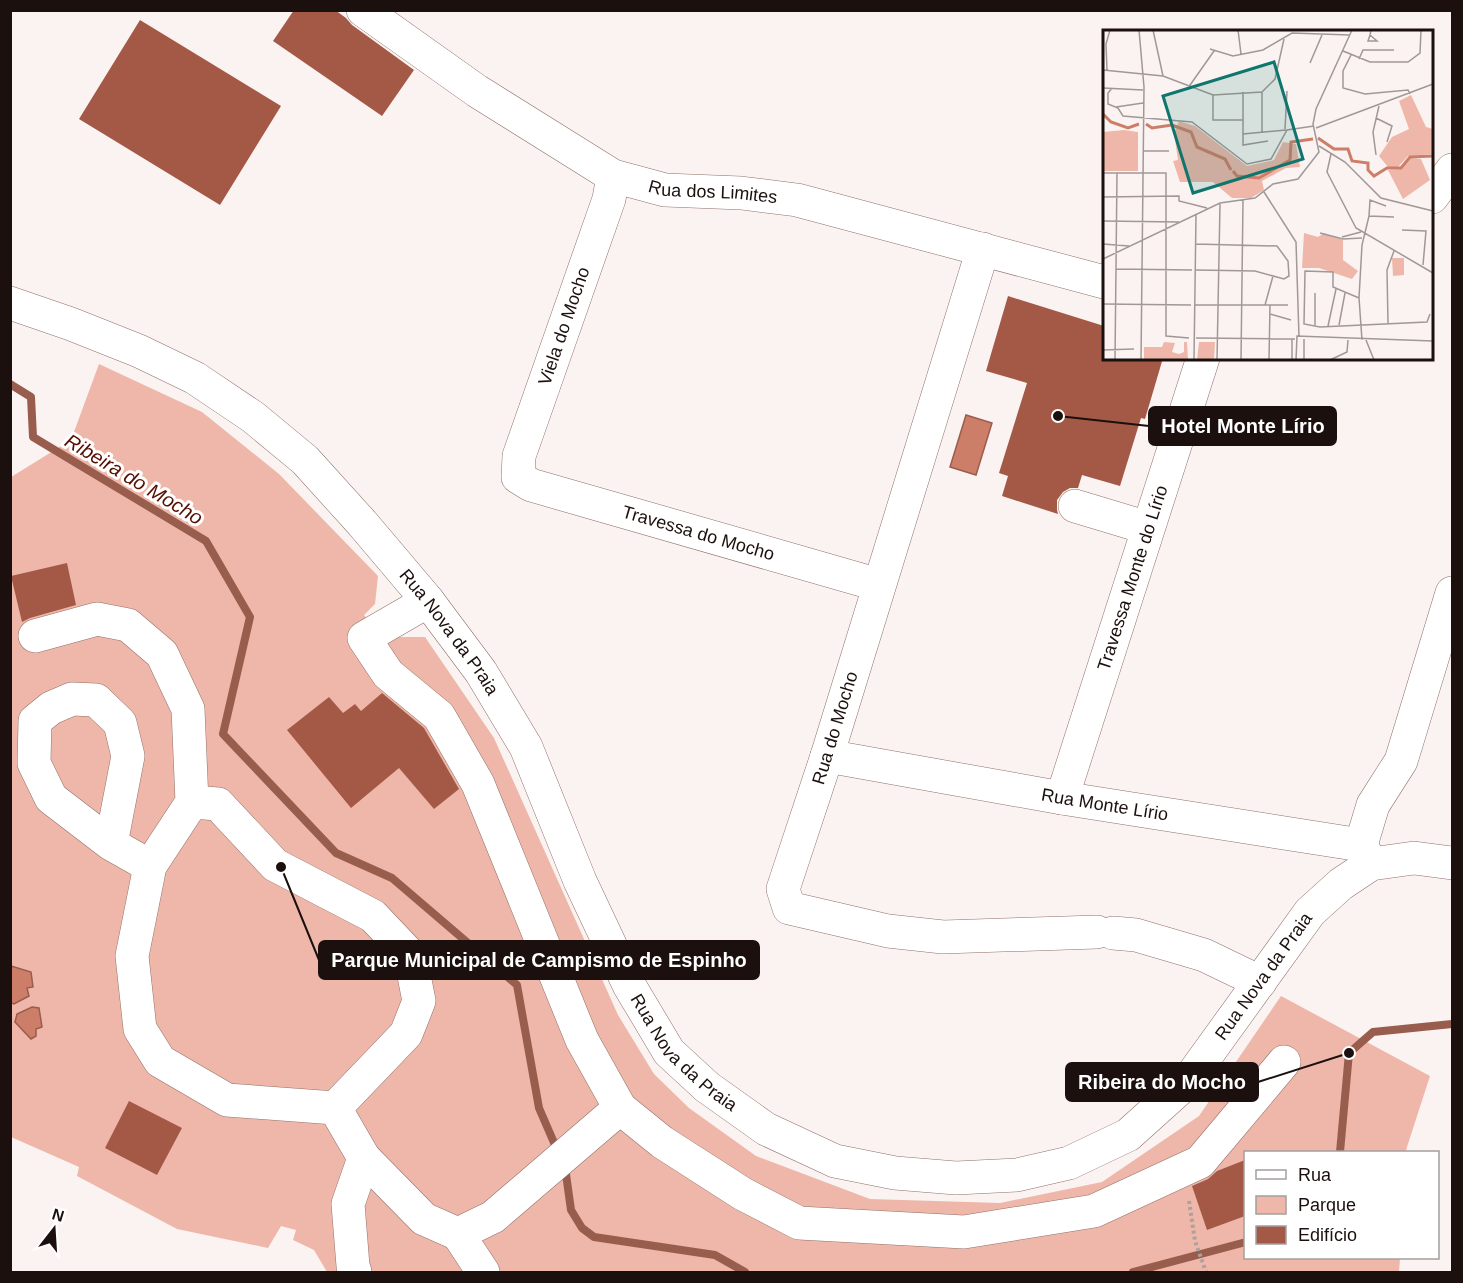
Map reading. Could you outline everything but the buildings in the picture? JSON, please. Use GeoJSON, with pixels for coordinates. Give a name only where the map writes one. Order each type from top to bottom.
{"type":"FeatureCollection","features":[{"type":"Feature","properties":{"kind":"street","name":"Rua dos Limites"},"geometry":{"type":"LineString","coordinates":[[363,10],[477,92],[613,176],[665,190],[741,193],[797,200],[1103,282]]}},
{"type":"Feature","properties":{"kind":"street"},"geometry":{"type":"LineString","coordinates":[[1433,194],[1452,170]]}},
{"type":"Feature","properties":{"kind":"street","name":"Viela do Mocho"},"geometry":{"type":"LineString","coordinates":[[518,477],[519,456],[609,199],[613,176]]}},
{"type":"Feature","properties":{"kind":"street","name":"Rua do Mocho"},"geometry":{"type":"LineString","coordinates":[[983,249],[827,756],[783,889],[789,908],[888,931],[943,937],[1105,932],[1136,935],[1204,955],[1260,982]]}},
{"type":"Feature","properties":{"kind":"street","name":"Rua Nova da Praia"},"geometry":{"type":"LineString","coordinates":[[10,303],[139,351],[195,378],[253,417],[305,460],[428,601],[481,672],[526,747],[580,881],[629,985],[669,1052],[707,1087],[766,1129],[835,1161],[896,1173],[956,1178],[1017,1175],[1070,1163],[1128,1135],[1188,1081],[1310,912],[1341,884],[1366,855],[1452,863]]}},
{"type":"Feature","properties":{"kind":"street","name":"Travessa Monte do Lírio"},"geometry":{"type":"LineString","coordinates":[[1062,798],[1202,360]]}},
{"type":"Feature","properties":{"kind":"street","name":"Travessa do Mocho"},"geometry":{"type":"LineString","coordinates":[[518,477],[531,484],[879,585]]}},
{"type":"Feature","properties":{"kind":"street"},"geometry":{"type":"LineString","coordinates":[[1075,506],[1148,528]]}},
{"type":"Feature","properties":{"kind":"street"},"geometry":{"type":"LineString","coordinates":[[1366,855],[1373,805],[1401,761],[1452,593]]}},
{"type":"Feature","properties":{"kind":"street"},"geometry":{"type":"LineString","coordinates":[[428,601],[364,638],[388,674],[439,716],[478,784],[582,1040],[620,1108],[662,1142],[743,1194],[799,1223],[964,1232],[1094,1211],[1200,1162],[1284,1062]]}},
{"type":"Feature","properties":{"kind":"street"},"geometry":{"type":"LineString","coordinates":[[35,636],[97,619],[128,625],[162,654],[188,709],[192,802],[150,866],[132,956],[140,1029],[160,1061],[227,1100],[335,1108]]}},
{"type":"Feature","properties":{"kind":"street","name":"Rua Monte Lírio"},"geometry":{"type":"LineString","coordinates":[[827,756],[1366,855]]}},
{"type":"Feature","properties":{"kind":"street"},"geometry":{"type":"LineString","coordinates":[[192,802],[218,804],[275,865],[373,916],[410,955],[419,1001],[406,1034],[335,1108]]}},
{"type":"Feature","properties":{"kind":"street"},"geometry":{"type":"LineString","coordinates":[[111,844],[150,866]]}},
{"type":"Feature","properties":{"kind":"street"},"geometry":{"type":"LineString","coordinates":[[335,1108],[364,1158],[424,1219],[458,1234],[483,1272]]}},
{"type":"Feature","properties":{"kind":"street"},"geometry":{"type":"LineString","coordinates":[[458,1234],[493,1217],[620,1108]]}},
{"type":"Feature","properties":{"kind":"street"},"geometry":{"type":"LineString","coordinates":[[355,1272],[348,1204],[364,1158]]}},
{"type":"Feature","properties":{"kind":"path"},"geometry":{"type":"LineString","coordinates":[[1185,1168],[1194,1241],[1206,1272]]}},
{"type":"Feature","properties":{"kind":"green space"},"geometry":{"type":"Polygon","coordinates":[[[99,364],[202,412],[279,474],[378,576],[375,604],[364,615],[389,642],[398,637],[425,637],[494,738],[618,1015],[654,1074],[689,1108],[756,1156],[870,1199],[1000,1203],[1102,1182],[1199,1116],[1281,996],[1430,1076],[1406,1151],[1244,1151],[1244,1259],[1400,1259],[1399,1272],[327,1272],[314,1250],[293,1240],[296,1230],[281,1226],[268,1248],[177,1229],[77,1176],[79,1167],[11,1137],[11,477],[71,440],[99,364]]]}},
{"type":"Feature","properties":{"kind":"shaded area"},"geometry":{"type":"Polygon","coordinates":[[[966,415],[992,423],[976,475],[950,467],[966,415]]]}},
{"type":"Feature","properties":{"kind":"shaded area"},"geometry":{"type":"Polygon","coordinates":[[[11,966],[31,972],[33,987],[27,988],[29,996],[14,1004],[11,1003],[11,966]]]}},
{"type":"Feature","properties":{"kind":"shaded area"},"geometry":{"type":"Polygon","coordinates":[[[32,1007],[39,1008],[42,1027],[36,1029],[36,1036],[31,1039],[15,1022],[17,1014],[32,1007]]]}},
{"type":"Feature","properties":{"kind":"waterway","name":"Ribeira do Mocho"},"geometry":{"type":"LineString","coordinates":[[10,384],[31,397],[33,437],[206,541],[250,617],[223,734],[336,853],[392,878],[517,985],[539,1108],[555,1145]]}},
{"type":"Feature","properties":{"kind":"waterway","name":"Ribeira do Mocho"},"geometry":{"type":"LineString","coordinates":[[1340,1151],[1349,1053],[1373,1032],[1452,1024]]}},
{"type":"Feature","properties":{"kind":"waterway","name":"Ribeira do Mocho"},"geometry":{"type":"LineString","coordinates":[[565,1167],[571,1210],[582,1228],[594,1237],[715,1255],[745,1272]]}},
{"type":"Feature","properties":{"kind":"waterway","name":"Ribeira do Mocho"},"geometry":{"type":"LineString","coordinates":[[1133,1272],[1244,1243]]}},
{"type":"Feature","properties":{"kind":"place","name":"Hotel Monte Lírio"},"geometry":{"type":"Point","coordinates":[1058,416]}},
{"type":"Feature","properties":{"kind":"place","name":"Parque Municipal de Campismo de Espinho"},"geometry":{"type":"Point","coordinates":[281,867]}},
{"type":"Feature","properties":{"kind":"place","name":"Ribeira do Mocho"},"geometry":{"type":"Point","coordinates":[1349,1053]}}]}
